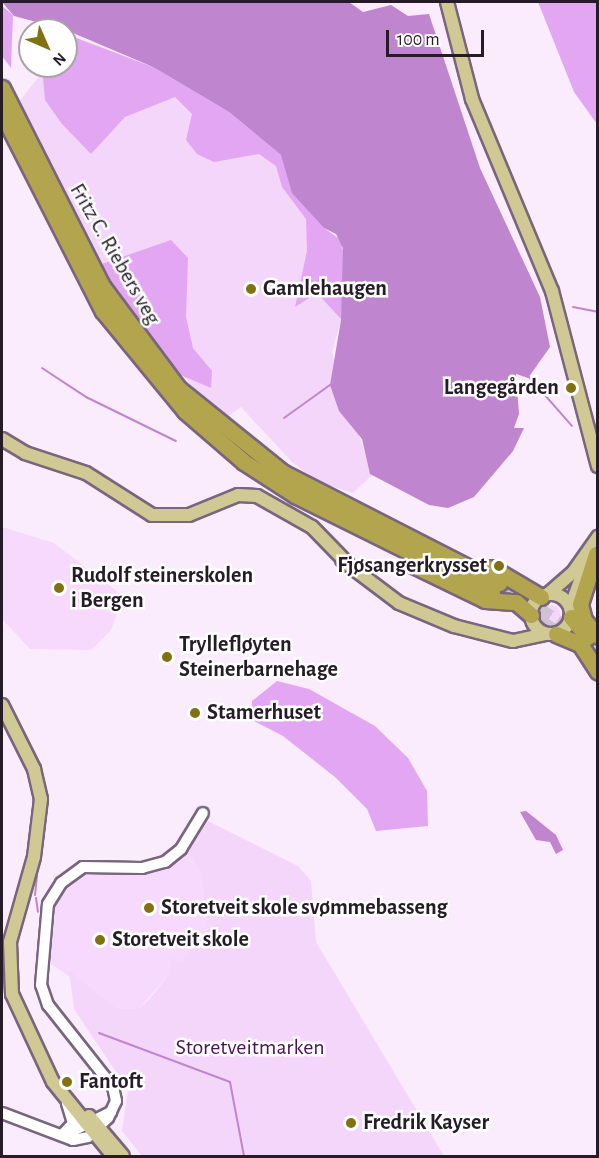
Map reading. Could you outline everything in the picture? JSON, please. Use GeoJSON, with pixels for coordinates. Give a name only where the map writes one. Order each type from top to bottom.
{"type":"FeatureCollection","features":[{"type":"Feature","properties":{"kind":"highway","name":"Fritz C. Riebers veg"},"geometry":{"type":"LineString","coordinates":[[2,88],[88,262],[146,350],[226,431],[326,498],[496,588],[296,495],[209,433],[129,349],[78,269],[2,113]]}},
{"type":"Feature","properties":{"kind":"highway"},"geometry":{"type":"LineString","coordinates":[[296,495],[399,558],[478,597],[516,602],[531,617]]}},
{"type":"Feature","properties":{"kind":"highway"},"geometry":{"type":"LineString","coordinates":[[326,498],[400,525],[544,596]]}},
{"type":"Feature","properties":{"kind":"highway"},"geometry":{"type":"LineString","coordinates":[[597,553],[580,604],[584,620],[597,636]]}},
{"type":"Feature","properties":{"kind":"highway"},"geometry":{"type":"LineString","coordinates":[[570,613],[597,643]]}},
{"type":"Feature","properties":{"kind":"highway"},"geometry":{"type":"LineString","coordinates":[[551,634],[580,644],[597,672]]}},
{"type":"Feature","properties":{"kind":"main road"},"geometry":{"type":"LineString","coordinates":[[447,2],[472,99],[552,291],[596,449],[597,466]]}},
{"type":"Feature","properties":{"kind":"main road"},"geometry":{"type":"LineString","coordinates":[[455,2],[478,97],[511,195]]}},
{"type":"Feature","properties":{"kind":"main road"},"geometry":{"type":"LineString","coordinates":[[2,439],[25,453],[86,472],[152,515],[189,515],[252,495],[321,534],[348,564],[399,603],[454,626],[520,641],[551,634],[570,613],[577,581],[597,553]]}},
{"type":"Feature","properties":{"kind":"main road"},"geometry":{"type":"LineString","coordinates":[[500,637],[525,630],[544,596],[574,572],[597,537]]}},
{"type":"Feature","properties":{"kind":"main road"},"geometry":{"type":"LineString","coordinates":[[544,596],[561,597],[570,613]]}},
{"type":"Feature","properties":{"kind":"main road"},"geometry":{"type":"LineString","coordinates":[[531,617],[551,634]]}},
{"type":"Feature","properties":{"kind":"main road"},"geometry":{"type":"LineString","coordinates":[[2,708],[34,769],[41,799],[34,857],[15,919],[9,958],[15,1004],[34,1050],[66,1100],[123,1156]]}},
{"type":"Feature","properties":{"kind":"main road"},"geometry":{"type":"LineString","coordinates":[[15,919],[19,989],[28,1023],[54,1071],[113,1156]]}},
{"type":"Feature","properties":{"kind":"street"},"geometry":{"type":"LineString","coordinates":[[2,1113],[60,1137],[93,1127],[111,1112],[116,1101],[113,1087],[45,1001],[40,981],[48,904],[61,883],[83,867],[142,868],[165,862],[181,849],[203,813]]}},
{"type":"Feature","properties":{"kind":"street"},"geometry":{"type":"LineString","coordinates":[[60,1137],[73,1124],[66,1100]]}},
{"type":"Feature","properties":{"kind":"shaded area"},"geometry":{"type":"Polygon","coordinates":[[[2,2],[349,2],[363,12],[391,5],[408,16],[429,14],[480,168],[540,297],[550,347],[528,378],[516,374],[519,414],[514,428],[524,428],[513,451],[474,497],[448,508],[429,505],[370,474],[362,439],[339,411],[330,385],[341,320],[343,248],[336,234],[324,228],[292,193],[281,155],[229,112],[153,67],[78,35],[78,18],[14,16],[2,2]]]}},
{"type":"Feature","properties":{"kind":"shaded area"},"geometry":{"type":"Polygon","coordinates":[[[538,2],[597,2],[597,124],[574,92],[538,2]]]}},
{"type":"Feature","properties":{"kind":"shaded area"},"geometry":{"type":"Polygon","coordinates":[[[2,6],[13,15],[11,68],[2,56],[2,6]]]}},
{"type":"Feature","properties":{"kind":"shaded area"},"geometry":{"type":"Polygon","coordinates":[[[78,39],[153,67],[229,112],[281,155],[324,228],[341,240],[345,261],[341,319],[317,293],[295,307],[307,251],[306,219],[282,187],[276,166],[259,154],[214,162],[197,154],[186,140],[192,114],[175,97],[125,117],[91,154],[62,124],[45,100],[43,78],[78,78],[78,39]]]}},
{"type":"Feature","properties":{"kind":"shaded area"},"geometry":{"type":"Polygon","coordinates":[[[171,240],[188,258],[186,317],[193,348],[212,371],[211,388],[164,368],[132,328],[99,265],[171,240]]]}},
{"type":"Feature","properties":{"kind":"shaded area","name":"Rudolf steinerskolen i Bergen"},"geometry":{"type":"Polygon","coordinates":[[[2,527],[54,543],[123,596],[111,630],[91,650],[30,649],[2,619],[2,527]]]}},
{"type":"Feature","properties":{"kind":"shaded area"},"geometry":{"type":"Polygon","coordinates":[[[277,681],[309,689],[375,726],[408,758],[427,791],[428,826],[376,831],[367,809],[335,777],[283,736],[252,720],[252,701],[277,681]]]}},
{"type":"Feature","properties":{"kind":"shaded area"},"geometry":{"type":"Polygon","coordinates":[[[526,811],[556,835],[563,850],[556,854],[550,842],[536,840],[520,812],[526,811]]]}},
{"type":"Feature","properties":{"kind":"shaded area","name":"Storetveit skole"},"geometry":{"type":"Polygon","coordinates":[[[188,851],[201,872],[208,933],[179,964],[172,958],[169,974],[139,1009],[116,1008],[48,962],[53,909],[71,883],[92,872],[153,873],[173,865],[188,851]]]}},
{"type":"Feature","properties":{"kind":"green space","name":"Gamlehaugen"},"geometry":{"type":"Polygon","coordinates":[[[78,40],[250,132],[281,155],[345,261],[341,320],[332,352],[372,475],[353,493],[317,481],[292,462],[241,407],[221,421],[116,294],[18,103],[38,78],[78,78],[78,40]]]}},
{"type":"Feature","properties":{"kind":"green space"},"geometry":{"type":"Polygon","coordinates":[[[551,605],[558,608],[561,615],[558,622],[551,625],[544,622],[541,615],[544,608],[551,605]]]}},
{"type":"Feature","properties":{"kind":"green space","name":"Storetveitmarken"},"geometry":{"type":"Polygon","coordinates":[[[208,821],[298,866],[311,881],[316,942],[444,1156],[142,1156],[122,1131],[128,1090],[74,1009],[69,971],[116,1008],[139,1009],[152,996],[169,974],[172,957],[179,963],[208,933],[201,872],[188,851],[208,821]]]}},
{"type":"Feature","properties":{"kind":"waterway"},"geometry":{"type":"LineString","coordinates":[[573,307],[598,312]]}},
{"type":"Feature","properties":{"kind":"waterway"},"geometry":{"type":"LineString","coordinates":[[42,368],[86,397],[176,441]]}},
{"type":"Feature","properties":{"kind":"waterway"},"geometry":{"type":"LineString","coordinates":[[529,377],[572,426]]}},
{"type":"Feature","properties":{"kind":"waterway"},"geometry":{"type":"LineString","coordinates":[[284,418],[330,385]]}},
{"type":"Feature","properties":{"kind":"waterway"},"geometry":{"type":"LineString","coordinates":[[35,895],[37,876]]}},
{"type":"Feature","properties":{"kind":"waterway"},"geometry":{"type":"LineString","coordinates":[[36,898],[38,912]]}},
{"type":"Feature","properties":{"kind":"waterway"},"geometry":{"type":"LineString","coordinates":[[99,1033],[230,1082],[244,1156]]}},
{"type":"Feature","properties":{"kind":"tunnel"},"geometry":{"type":"LineString","coordinates":[[499,583],[598,649]]}},
{"type":"Feature","properties":{"kind":"tunnel"},"geometry":{"type":"LineString","coordinates":[[521,609],[566,639]]}},
{"type":"Feature","properties":{"kind":"place","name":"Gamlehaugen"},"geometry":{"type":"Point","coordinates":[251,289]}},
{"type":"Feature","properties":{"kind":"place","name":"Langegården"},"geometry":{"type":"Point","coordinates":[571,388]}},
{"type":"Feature","properties":{"kind":"place","name":"Fjøsangerkrysset"},"geometry":{"type":"Point","coordinates":[499,566]}},
{"type":"Feature","properties":{"kind":"place","name":"Rudolf steinerskolen i Bergen"},"geometry":{"type":"Point","coordinates":[59,588]}},
{"type":"Feature","properties":{"kind":"place","name":"Tryllefløyten Steinerbarnehage"},"geometry":{"type":"Point","coordinates":[167,657]}},
{"type":"Feature","properties":{"kind":"place","name":"Stamerhuset"},"geometry":{"type":"Point","coordinates":[195,713]}},
{"type":"Feature","properties":{"kind":"place","name":"Storetveit skole svømmebasseng"},"geometry":{"type":"Point","coordinates":[149,908]}},
{"type":"Feature","properties":{"kind":"place","name":"Storetveit skole"},"geometry":{"type":"Point","coordinates":[100,940]}},
{"type":"Feature","properties":{"kind":"place","name":"Fantoft"},"geometry":{"type":"Point","coordinates":[67,1082]}},
{"type":"Feature","properties":{"kind":"place","name":"Fredrik Kayser"},"geometry":{"type":"Point","coordinates":[351,1123]}}]}
